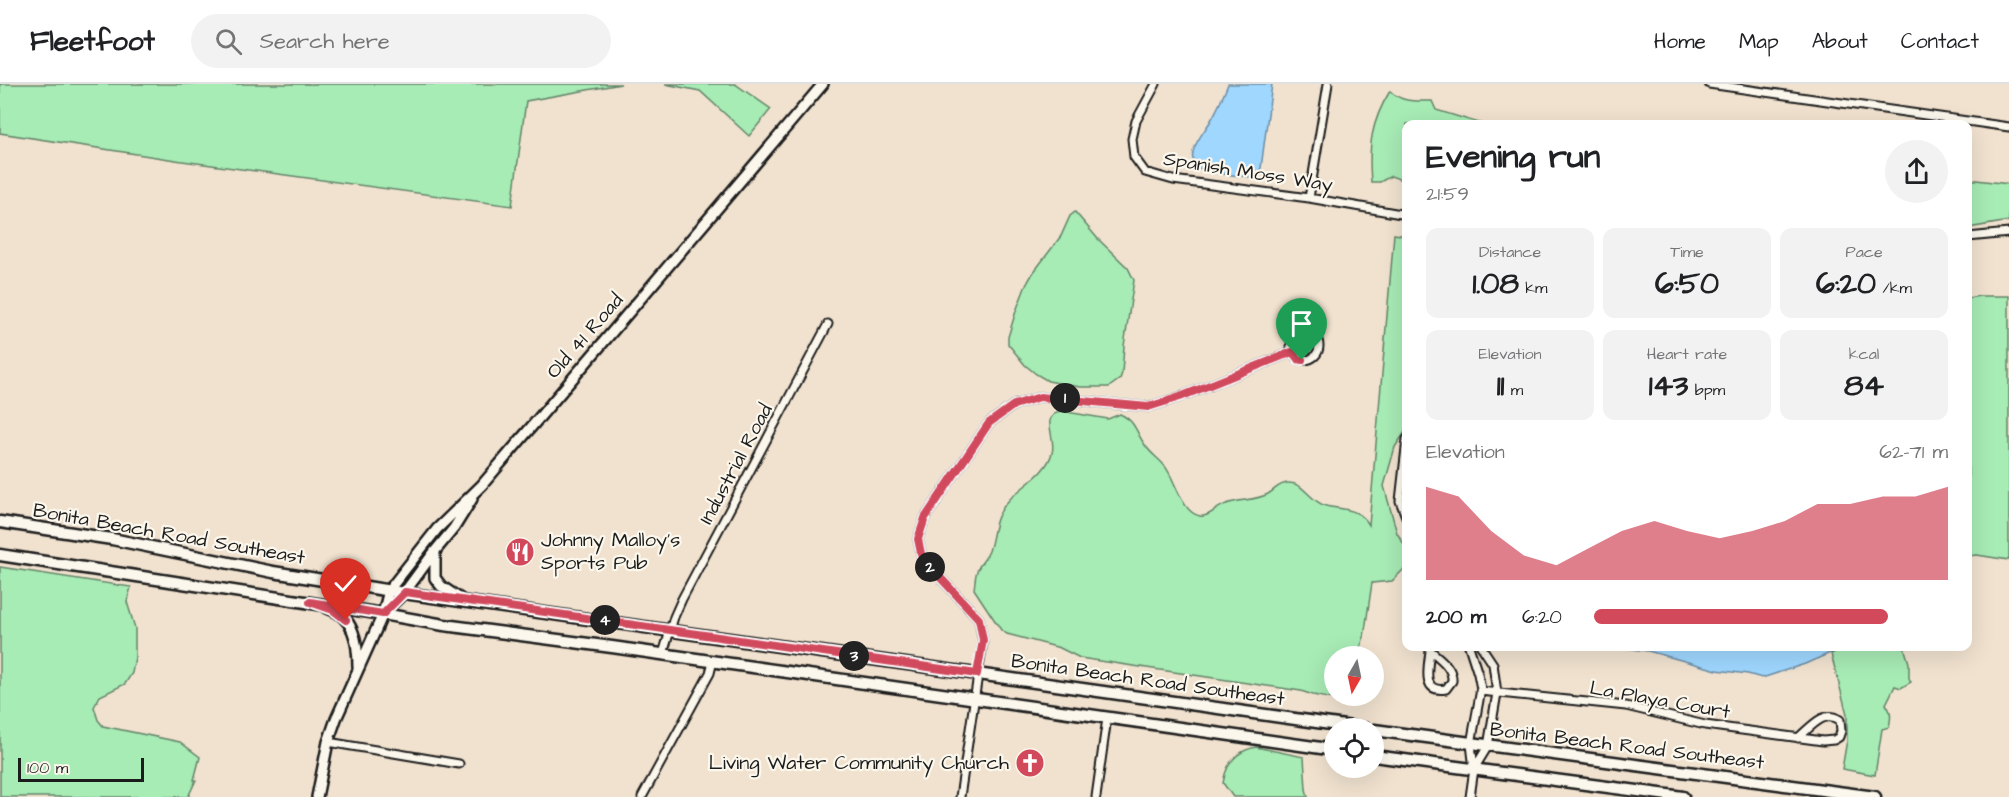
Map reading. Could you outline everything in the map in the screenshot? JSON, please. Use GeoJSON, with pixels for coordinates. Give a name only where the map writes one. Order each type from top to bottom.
{"type":"FeatureCollection","features":[{"type":"Feature","properties":{"kind":"main road","name":"Bonita Beach Road Southeast"},"geometry":{"type":"LineString","coordinates":[[0,522],[112,538],[273,572],[389,590],[1324,723]]}},
{"type":"Feature","properties":{"kind":"main road"},"geometry":{"type":"LineString","coordinates":[[0,555],[310,602],[441,625],[663,654],[1324,748]]}},
{"type":"Feature","properties":{"kind":"main road","name":"Bonita Beach Road Southeast"},"geometry":{"type":"LineString","coordinates":[[1384,731],[1875,797]]}},
{"type":"Feature","properties":{"kind":"main road"},"geometry":{"type":"LineString","coordinates":[[1384,757],[1683,797]]}},
{"type":"Feature","properties":{"kind":"street","name":"Old 41 Road"},"geometry":{"type":"LineString","coordinates":[[317,797],[328,742],[383,614],[389,590],[437,529],[482,485],[822,84]]}},
{"type":"Feature","properties":{"kind":"street","name":"Spanish Moss Way"},"geometry":{"type":"LineString","coordinates":[[1156,84],[1136,121],[1132,138],[1134,157],[1145,172],[1173,180],[1309,198],[1402,214]]}},
{"type":"Feature","properties":{"kind":"street"},"geometry":{"type":"LineString","coordinates":[[1309,198],[1326,90],[1329,84]]}},
{"type":"Feature","properties":{"kind":"street"},"geometry":{"type":"LineString","coordinates":[[1709,84],[1960,120]]}},
{"type":"Feature","properties":{"kind":"street"},"geometry":{"type":"LineString","coordinates":[[1972,122],[2009,127]]}},
{"type":"Feature","properties":{"kind":"street"},"geometry":{"type":"LineString","coordinates":[[1972,237],[2009,233]]}},
{"type":"Feature","properties":{"kind":"street","name":"Industrial Road"},"geometry":{"type":"LineString","coordinates":[[663,654],[674,617],[689,584],[828,324]]}},
{"type":"Feature","properties":{"kind":"street"},"geometry":{"type":"LineString","coordinates":[[1300,333],[1313,335],[1318,342],[1318,352],[1307,360],[1298,359],[1292,352],[1293,339],[1300,333]]}},
{"type":"Feature","properties":{"kind":"street"},"geometry":{"type":"LineString","coordinates":[[960,797],[983,640],[979,619],[922,558],[918,539],[925,518],[989,423],[1014,405],[1040,397],[1148,407],[1180,397],[1292,352]]}},
{"type":"Feature","properties":{"kind":"street"},"geometry":{"type":"LineString","coordinates":[[1402,483],[1400,501],[1402,506]]}},
{"type":"Feature","properties":{"kind":"street","name":"Old 41 Road"},"geometry":{"type":"LineString","coordinates":[[383,614],[405,592],[454,528],[482,485]]}},
{"type":"Feature","properties":{"kind":"street"},"geometry":{"type":"LineString","coordinates":[[435,551],[435,578],[441,586],[462,600]]}},
{"type":"Feature","properties":{"kind":"street"},"geometry":{"type":"LineString","coordinates":[[310,602],[333,610],[348,622],[355,635],[358,648],[358,670]]}},
{"type":"Feature","properties":{"kind":"street"},"geometry":{"type":"LineString","coordinates":[[1431,651],[1427,678],[1429,685],[1446,689],[1452,681],[1451,672],[1434,651]]}},
{"type":"Feature","properties":{"kind":"street"},"geometry":{"type":"LineString","coordinates":[[1470,797],[1474,769],[1471,744],[1480,691],[1478,674],[1471,651]]}},
{"type":"Feature","properties":{"kind":"street"},"geometry":{"type":"LineString","coordinates":[[1474,769],[1488,746],[1497,693],[1493,664],[1484,651]]}},
{"type":"Feature","properties":{"kind":"street"},"geometry":{"type":"LineString","coordinates":[[642,797],[710,673],[713,662]]}},
{"type":"Feature","properties":{"kind":"street","name":"La Playa Court"},"geometry":{"type":"LineString","coordinates":[[1480,691],[1576,702],[1606,703],[1643,709],[1705,725],[1798,738],[1823,741],[1839,737],[1840,720],[1834,716],[1823,717],[1798,738]]}},
{"type":"Feature","properties":{"kind":"street"},"geometry":{"type":"LineString","coordinates":[[1096,797],[1107,718]]}},
{"type":"Feature","properties":{"kind":"street"},"geometry":{"type":"LineString","coordinates":[[328,742],[459,764]]}},
{"type":"Feature","properties":{"kind":"green space"},"geometry":{"type":"Polygon","coordinates":[[[0,84],[621,84],[526,101],[512,206],[182,161],[0,133],[0,84]]]}},
{"type":"Feature","properties":{"kind":"green space"},"geometry":{"type":"Polygon","coordinates":[[[665,84],[735,84],[771,109],[749,136],[700,91],[665,84]]]}},
{"type":"Feature","properties":{"kind":"green space"},"geometry":{"type":"Polygon","coordinates":[[[1390,91],[1400,98],[1432,101],[1436,110],[1469,120],[1402,120],[1402,180],[1391,176],[1380,182],[1371,182],[1372,135],[1390,91]]]}},
{"type":"Feature","properties":{"kind":"green space"},"geometry":{"type":"Polygon","coordinates":[[[1972,179],[2009,184],[2009,221],[1972,227],[1972,179]]]}},
{"type":"Feature","properties":{"kind":"green space"},"geometry":{"type":"Polygon","coordinates":[[[1075,212],[1098,239],[1128,268],[1134,280],[1122,373],[1120,379],[1109,387],[1080,387],[1048,381],[1025,365],[1008,344],[1008,337],[1026,285],[1061,236],[1070,216],[1075,212]]]}},
{"type":"Feature","properties":{"kind":"green space"},"geometry":{"type":"Polygon","coordinates":[[[1394,234],[1402,235],[1402,436],[1395,447],[1384,486],[1397,533],[1402,541],[1402,571],[1392,581],[1372,583],[1361,646],[1324,646],[1324,697],[1301,691],[1080,658],[1060,648],[1007,634],[1001,630],[974,589],[976,573],[989,551],[1000,513],[1009,500],[1045,467],[1049,460],[1053,447],[1051,418],[1061,411],[1108,419],[1120,414],[1125,417],[1133,424],[1147,448],[1162,462],[1183,502],[1193,513],[1200,516],[1206,516],[1229,503],[1263,496],[1280,485],[1288,483],[1303,489],[1320,504],[1345,509],[1365,519],[1369,525],[1394,234]]]}},
{"type":"Feature","properties":{"kind":"green space"},"geometry":{"type":"Polygon","coordinates":[[[2009,296],[2009,560],[1972,556],[1972,297],[2009,296]]]}},
{"type":"Feature","properties":{"kind":"green space"},"geometry":{"type":"Polygon","coordinates":[[[0,567],[131,587],[127,602],[135,628],[135,657],[132,673],[125,684],[100,696],[94,707],[98,720],[103,726],[180,742],[200,757],[194,780],[196,780],[188,797],[0,797],[0,567]]]}},
{"type":"Feature","properties":{"kind":"green space"},"geometry":{"type":"Polygon","coordinates":[[[1837,651],[1905,651],[1911,682],[1901,688],[1895,686],[1886,704],[1890,712],[1890,721],[1889,727],[1882,729],[1875,775],[1842,769],[1847,740],[1847,714],[1831,654],[1837,651]]]}},
{"type":"Feature","properties":{"kind":"green space"},"geometry":{"type":"Polygon","coordinates":[[[1256,747],[1304,757],[1308,797],[1233,797],[1223,783],[1229,764],[1238,755],[1256,747]]]}},
{"type":"Feature","properties":{"kind":"water"},"geometry":{"type":"Polygon","coordinates":[[[1228,84],[1272,84],[1261,168],[1258,174],[1252,177],[1206,171],[1194,162],[1194,148],[1197,141],[1215,113],[1228,84]]]}},
{"type":"Feature","properties":{"kind":"water"},"geometry":{"type":"Polygon","coordinates":[[[1648,651],[1835,651],[1805,664],[1762,678],[1717,670],[1648,651]]]}},
{"type":"Feature","properties":{"kind":"place","name":"Johnny Malloy's Sports Pub"},"geometry":{"type":"Point","coordinates":[520,552]}},
{"type":"Feature","properties":{"kind":"place","name":"Living Water Community Church"},"geometry":{"type":"Point","coordinates":[1030,763]}},
{"type":"Feature","properties":{"kind":"route"},"geometry":{"type":"LineString","coordinates":[[346,620],[333,610],[310,602],[383,614],[405,592],[977,674],[983,640],[979,619],[922,558],[918,539],[925,518],[989,423],[1014,405],[1040,397],[1148,407],[1180,397],[1292,352],[1294,356],[1302,360]]}}]}
